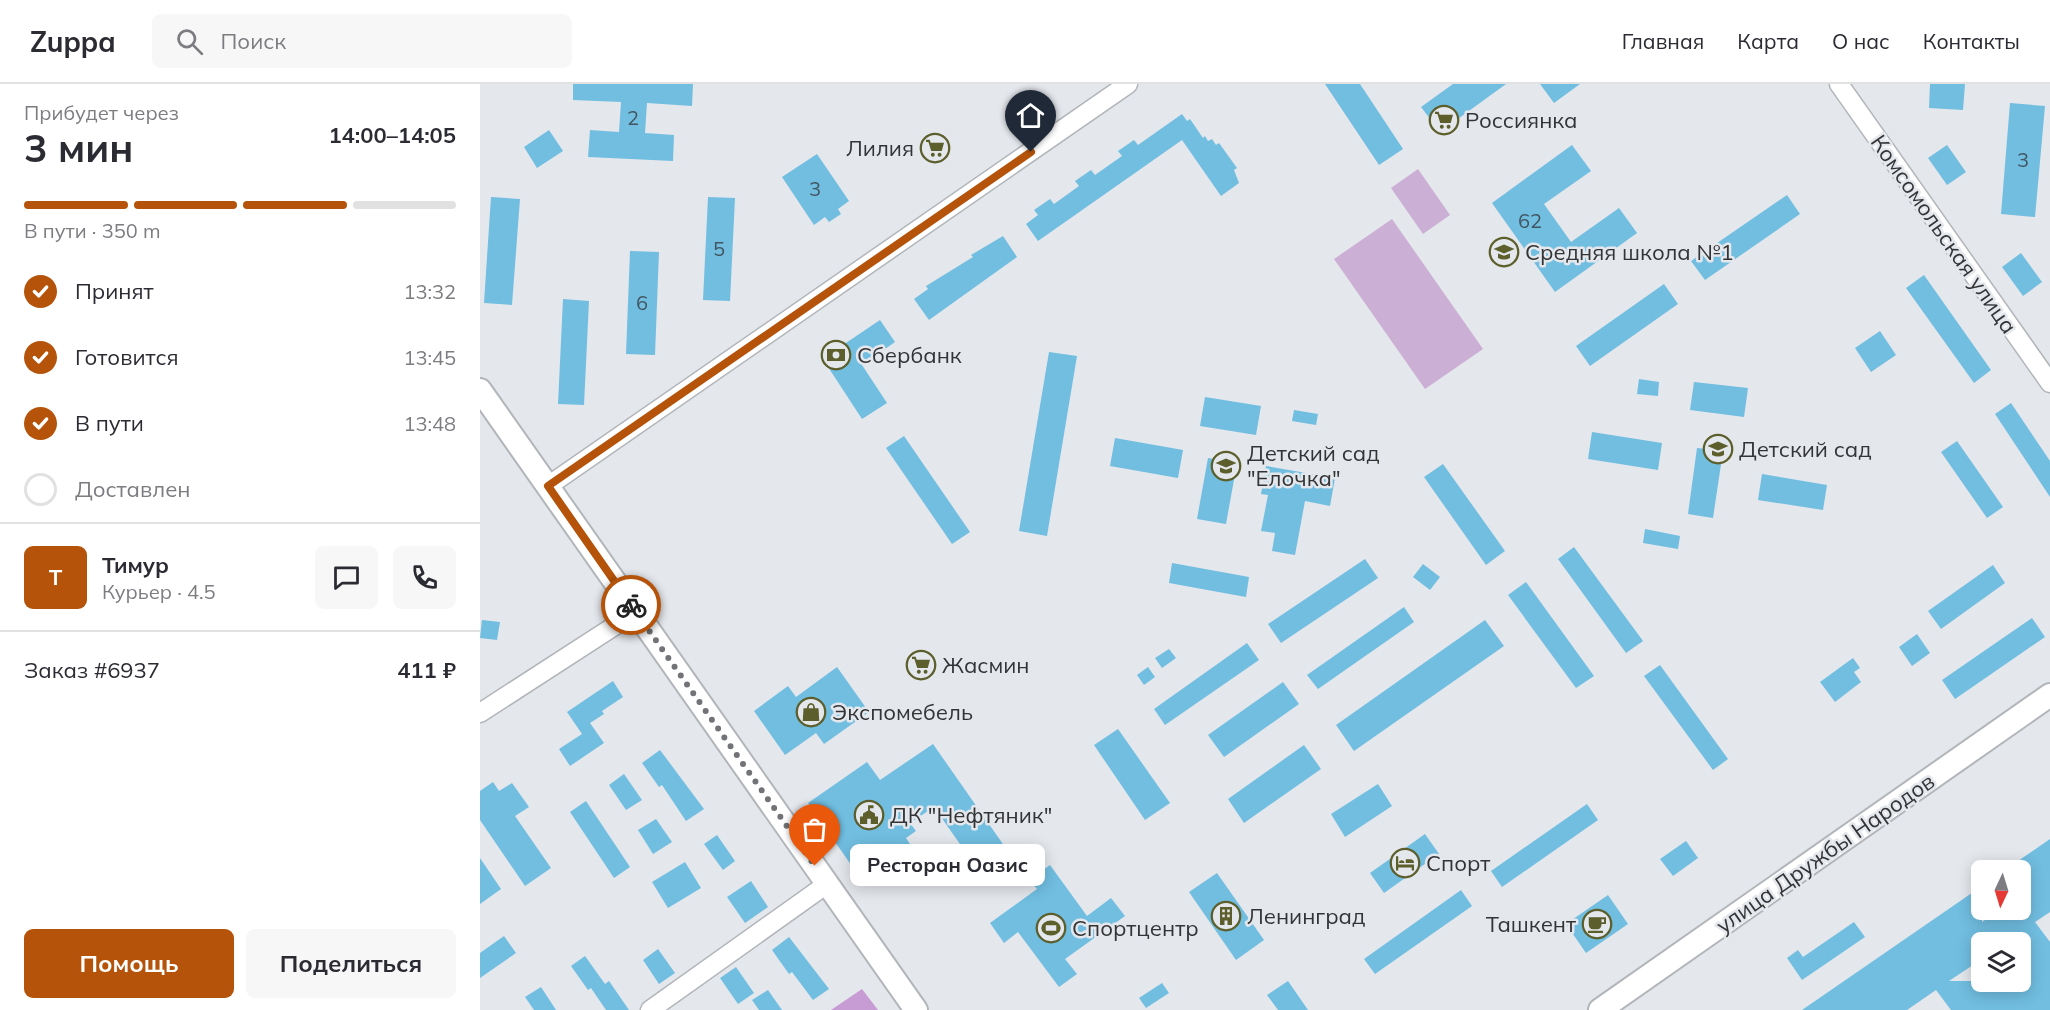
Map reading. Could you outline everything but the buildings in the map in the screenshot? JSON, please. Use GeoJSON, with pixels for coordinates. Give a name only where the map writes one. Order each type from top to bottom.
{"type":"FeatureCollection","features":[{"type":"Feature","properties":{"kind":"main road"},"geometry":{"type":"LineString","coordinates":[[480,390],[916,1010]]}},
{"type":"Feature","properties":{"kind":"main road","name":"улица Дружбы Народов"},"geometry":{"type":"LineString","coordinates":[[1600,1010],[2050,695]]}},
{"type":"Feature","properties":{"kind":"street"},"geometry":{"type":"LineString","coordinates":[[548,486],[1128,84]]}},
{"type":"Feature","properties":{"kind":"street","name":"Комсомольская улица"},"geometry":{"type":"LineString","coordinates":[[1839,84],[2050,383]]}},
{"type":"Feature","properties":{"kind":"street"},"geometry":{"type":"LineString","coordinates":[[480,713],[636,612]]}},
{"type":"Feature","properties":{"kind":"street"},"geometry":{"type":"LineString","coordinates":[[651,1010],[827,884]]}},
{"type":"Feature","properties":{"kind":"shaded area"},"geometry":{"type":"Polygon","coordinates":[[[1418,169],[1450,215],[1423,234],[1391,188],[1418,169]]]}},
{"type":"Feature","properties":{"kind":"shaded area"},"geometry":{"type":"Polygon","coordinates":[[[1392,219],[1483,349],[1425,389],[1334,259],[1392,219]]]}},
{"type":"Feature","properties":{"kind":"shaded area"},"geometry":{"type":"Polygon","coordinates":[[[862,989],[878,1010],[831,1010],[862,989]]]}},
{"type":"Feature","properties":{"kind":"way so far"},"geometry":{"type":"LineString","coordinates":[[631,605],[815,866]]}},
{"type":"Feature","properties":{"kind":"place","name":"Россиянка"},"geometry":{"type":"Point","coordinates":[1444,120]}},
{"type":"Feature","properties":{"kind":"place","name":"Лилия"},"geometry":{"type":"Point","coordinates":[935,148]}},
{"type":"Feature","properties":{"kind":"place","name":"Средняя школа №1"},"geometry":{"type":"Point","coordinates":[1504,252]}},
{"type":"Feature","properties":{"kind":"place","name":"Сбербанк"},"geometry":{"type":"Point","coordinates":[836,355]}},
{"type":"Feature","properties":{"kind":"place","name":"Детский сад"},"geometry":{"type":"Point","coordinates":[1718,449]}},
{"type":"Feature","properties":{"kind":"place","name":"Детский сад \"Елочка\""},"geometry":{"type":"Point","coordinates":[1226,466]}},
{"type":"Feature","properties":{"kind":"place","name":"Жасмин"},"geometry":{"type":"Point","coordinates":[921,665]}},
{"type":"Feature","properties":{"kind":"place","name":"Экспомебель"},"geometry":{"type":"Point","coordinates":[811,712]}},
{"type":"Feature","properties":{"kind":"place","name":"ДК \"Нефтяник\""},"geometry":{"type":"Point","coordinates":[869,815]}},
{"type":"Feature","properties":{"kind":"place","name":"Спорт"},"geometry":{"type":"Point","coordinates":[1405,863]}},
{"type":"Feature","properties":{"kind":"place","name":"Ресторан Оазис"},"geometry":{"type":"Point","coordinates":[815,866]}},
{"type":"Feature","properties":{"kind":"place","name":"Ленинград"},"geometry":{"type":"Point","coordinates":[1226,916]}},
{"type":"Feature","properties":{"kind":"place","name":"Ташкент"},"geometry":{"type":"Point","coordinates":[1597,924]}},
{"type":"Feature","properties":{"kind":"place","name":"Спортцентр"},"geometry":{"type":"Point","coordinates":[1051,928]}},
{"type":"Feature","properties":{"kind":"route"},"geometry":{"type":"LineString","coordinates":[[631,605],[548,486],[1031,152]]}}]}
